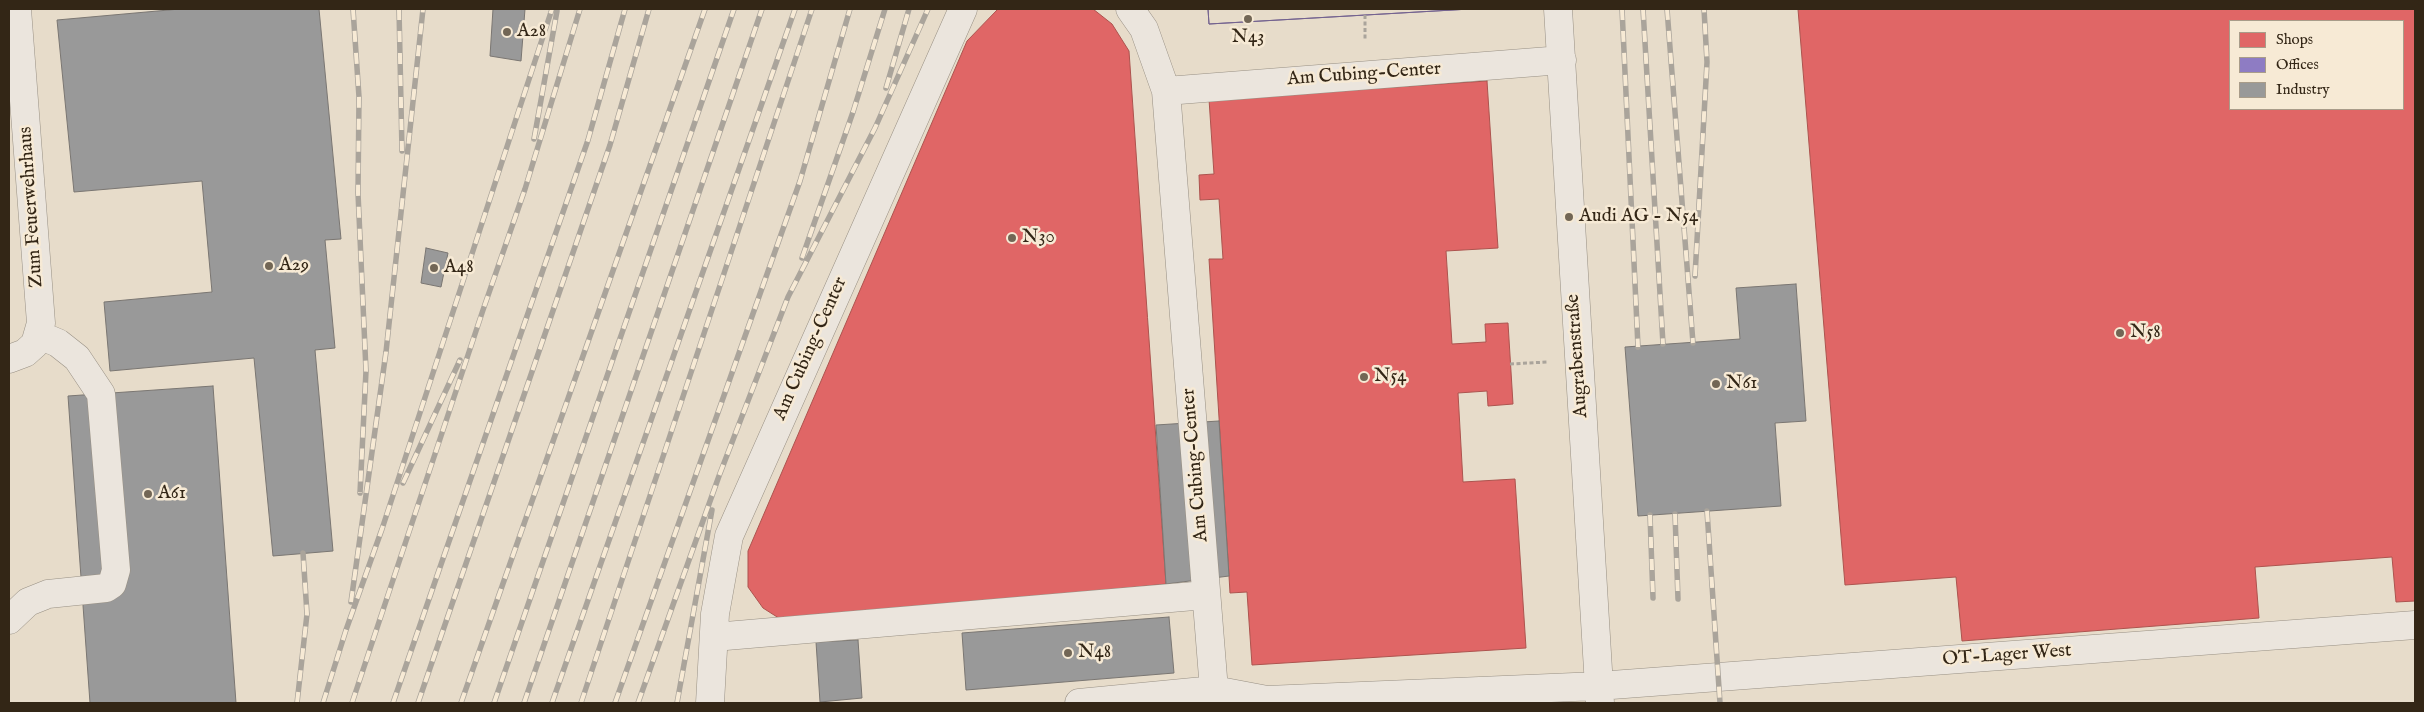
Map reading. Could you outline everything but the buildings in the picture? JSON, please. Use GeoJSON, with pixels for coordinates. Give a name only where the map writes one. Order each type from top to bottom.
{"type":"FeatureCollection","features":[{"type":"Feature","properties":{"kind":"lane","name":"Zum Feuerwehrhaus"},"geometry":{"type":"LineString","coordinates":[[17,9],[41,323],[39,335]]}},
{"type":"Feature","properties":{"kind":"lane","name":"Am Cubing-Center"},"geometry":{"type":"LineString","coordinates":[[710,703],[715,614],[729,536],[963,9]]}},
{"type":"Feature","properties":{"kind":"lane","name":"Am Cubing-Center"},"geometry":{"type":"LineString","coordinates":[[1130,9],[1144,29],[1166,91],[1214,690]]}},
{"type":"Feature","properties":{"kind":"lane","name":"Augrabenstraße"},"geometry":{"type":"LineString","coordinates":[[1558,9],[1599,694]]}},
{"type":"Feature","properties":{"kind":"lane","name":"Am Cubing-Center"},"geometry":{"type":"LineString","coordinates":[[1166,91],[1562,60]]}},
{"type":"Feature","properties":{"kind":"lane"},"geometry":{"type":"LineString","coordinates":[[9,359],[25,353],[35,344],[39,335],[58,343],[77,358],[101,394],[116,570],[112,584],[106,588],[48,594],[28,602],[9,620]]}},
{"type":"Feature","properties":{"kind":"lane"},"geometry":{"type":"LineString","coordinates":[[714,637],[1206,595]]}},
{"type":"Feature","properties":{"kind":"lane","name":"OT-Lager West"},"geometry":{"type":"LineString","coordinates":[[1079,703],[1214,690],[1267,701],[1599,694],[2415,625]]}},
{"type":"Feature","properties":{"kind":"path"},"geometry":{"type":"LineString","coordinates":[[1510,364],[1548,362]]}},
{"type":"Feature","properties":{"kind":"railway"},"geometry":{"type":"LineString","coordinates":[[353,9],[359,97],[358,193],[366,371],[360,493]]}},
{"type":"Feature","properties":{"kind":"railway"},"geometry":{"type":"LineString","coordinates":[[399,9],[402,151]]}},
{"type":"Feature","properties":{"kind":"railway"},"geometry":{"type":"LineString","coordinates":[[351,602],[386,352],[423,9]]}},
{"type":"Feature","properties":{"kind":"railway"},"geometry":{"type":"LineString","coordinates":[[323,703],[346,630],[382,529],[552,9]]}},
{"type":"Feature","properties":{"kind":"railway"},"geometry":{"type":"LineString","coordinates":[[352,703],[525,189],[580,9]]}},
{"type":"Feature","properties":{"kind":"railway"},"geometry":{"type":"LineString","coordinates":[[393,703],[588,140],[625,9]]}},
{"type":"Feature","properties":{"kind":"railway"},"geometry":{"type":"LineString","coordinates":[[418,703],[610,145],[649,9]]}},
{"type":"Feature","properties":{"kind":"railway"},"geometry":{"type":"LineString","coordinates":[[461,703],[705,9]]}},
{"type":"Feature","properties":{"kind":"railway"},"geometry":{"type":"LineString","coordinates":[[494,703],[734,9]]}},
{"type":"Feature","properties":{"kind":"railway"},"geometry":{"type":"LineString","coordinates":[[524,703],[762,9]]}},
{"type":"Feature","properties":{"kind":"railway"},"geometry":{"type":"LineString","coordinates":[[552,703],[795,9]]}},
{"type":"Feature","properties":{"kind":"railway"},"geometry":{"type":"LineString","coordinates":[[581,703],[812,9]]}},
{"type":"Feature","properties":{"kind":"railway"},"geometry":{"type":"LineString","coordinates":[[615,703],[800,181],[850,9]]}},
{"type":"Feature","properties":{"kind":"railway"},"geometry":{"type":"LineString","coordinates":[[802,258],[853,112],[885,9]]}},
{"type":"Feature","properties":{"kind":"railway"},"geometry":{"type":"LineString","coordinates":[[886,88],[909,9]]}},
{"type":"Feature","properties":{"kind":"railway"},"geometry":{"type":"LineString","coordinates":[[638,703],[719,476],[788,297],[875,128],[928,9]]}},
{"type":"Feature","properties":{"kind":"railway"},"geometry":{"type":"LineString","coordinates":[[1622,9],[1638,347]]}},
{"type":"Feature","properties":{"kind":"railway"},"geometry":{"type":"LineString","coordinates":[[1643,9],[1663,344]]}},
{"type":"Feature","properties":{"kind":"railway"},"geometry":{"type":"LineString","coordinates":[[1667,9],[1693,343]]}},
{"type":"Feature","properties":{"kind":"railway"},"geometry":{"type":"LineString","coordinates":[[1695,276],[1707,62],[1704,9]]}},
{"type":"Feature","properties":{"kind":"railway"},"geometry":{"type":"LineString","coordinates":[[534,139],[557,11]]}},
{"type":"Feature","properties":{"kind":"railway"},"geometry":{"type":"LineString","coordinates":[[403,483],[460,360]]}},
{"type":"Feature","properties":{"kind":"railway"},"geometry":{"type":"LineString","coordinates":[[677,703],[712,510]]}},
{"type":"Feature","properties":{"kind":"railway"},"geometry":{"type":"LineString","coordinates":[[1707,511],[1720,703]]}},
{"type":"Feature","properties":{"kind":"railway"},"geometry":{"type":"LineString","coordinates":[[1675,514],[1678,599]]}},
{"type":"Feature","properties":{"kind":"railway"},"geometry":{"type":"LineString","coordinates":[[1650,515],[1653,598]]}},
{"type":"Feature","properties":{"kind":"railway"},"geometry":{"type":"LineString","coordinates":[[297,703],[307,614],[303,553]]}},
{"type":"Feature","properties":{"kind":"place","name":"N43"},"geometry":{"type":"Point","coordinates":[1248,19]}},
{"type":"Feature","properties":{"kind":"place","name":"A28"},"geometry":{"type":"Point","coordinates":[507,32]}},
{"type":"Feature","properties":{"kind":"place","name":"Audi AG - N54"},"geometry":{"type":"Point","coordinates":[1569,217]}},
{"type":"Feature","properties":{"kind":"place","name":"N30"},"geometry":{"type":"Point","coordinates":[1012,238]}},
{"type":"Feature","properties":{"kind":"place","name":"A29"},"geometry":{"type":"Point","coordinates":[269,266]}},
{"type":"Feature","properties":{"kind":"place","name":"A48"},"geometry":{"type":"Point","coordinates":[434,268]}},
{"type":"Feature","properties":{"kind":"place","name":"N58"},"geometry":{"type":"Point","coordinates":[2120,333]}},
{"type":"Feature","properties":{"kind":"place","name":"N54"},"geometry":{"type":"Point","coordinates":[1364,377]}},
{"type":"Feature","properties":{"kind":"place","name":"N61"},"geometry":{"type":"Point","coordinates":[1716,384]}},
{"type":"Feature","properties":{"kind":"place","name":"A61"},"geometry":{"type":"Point","coordinates":[148,494]}},
{"type":"Feature","properties":{"kind":"place","name":"N48"},"geometry":{"type":"Point","coordinates":[1068,653]}}]}
